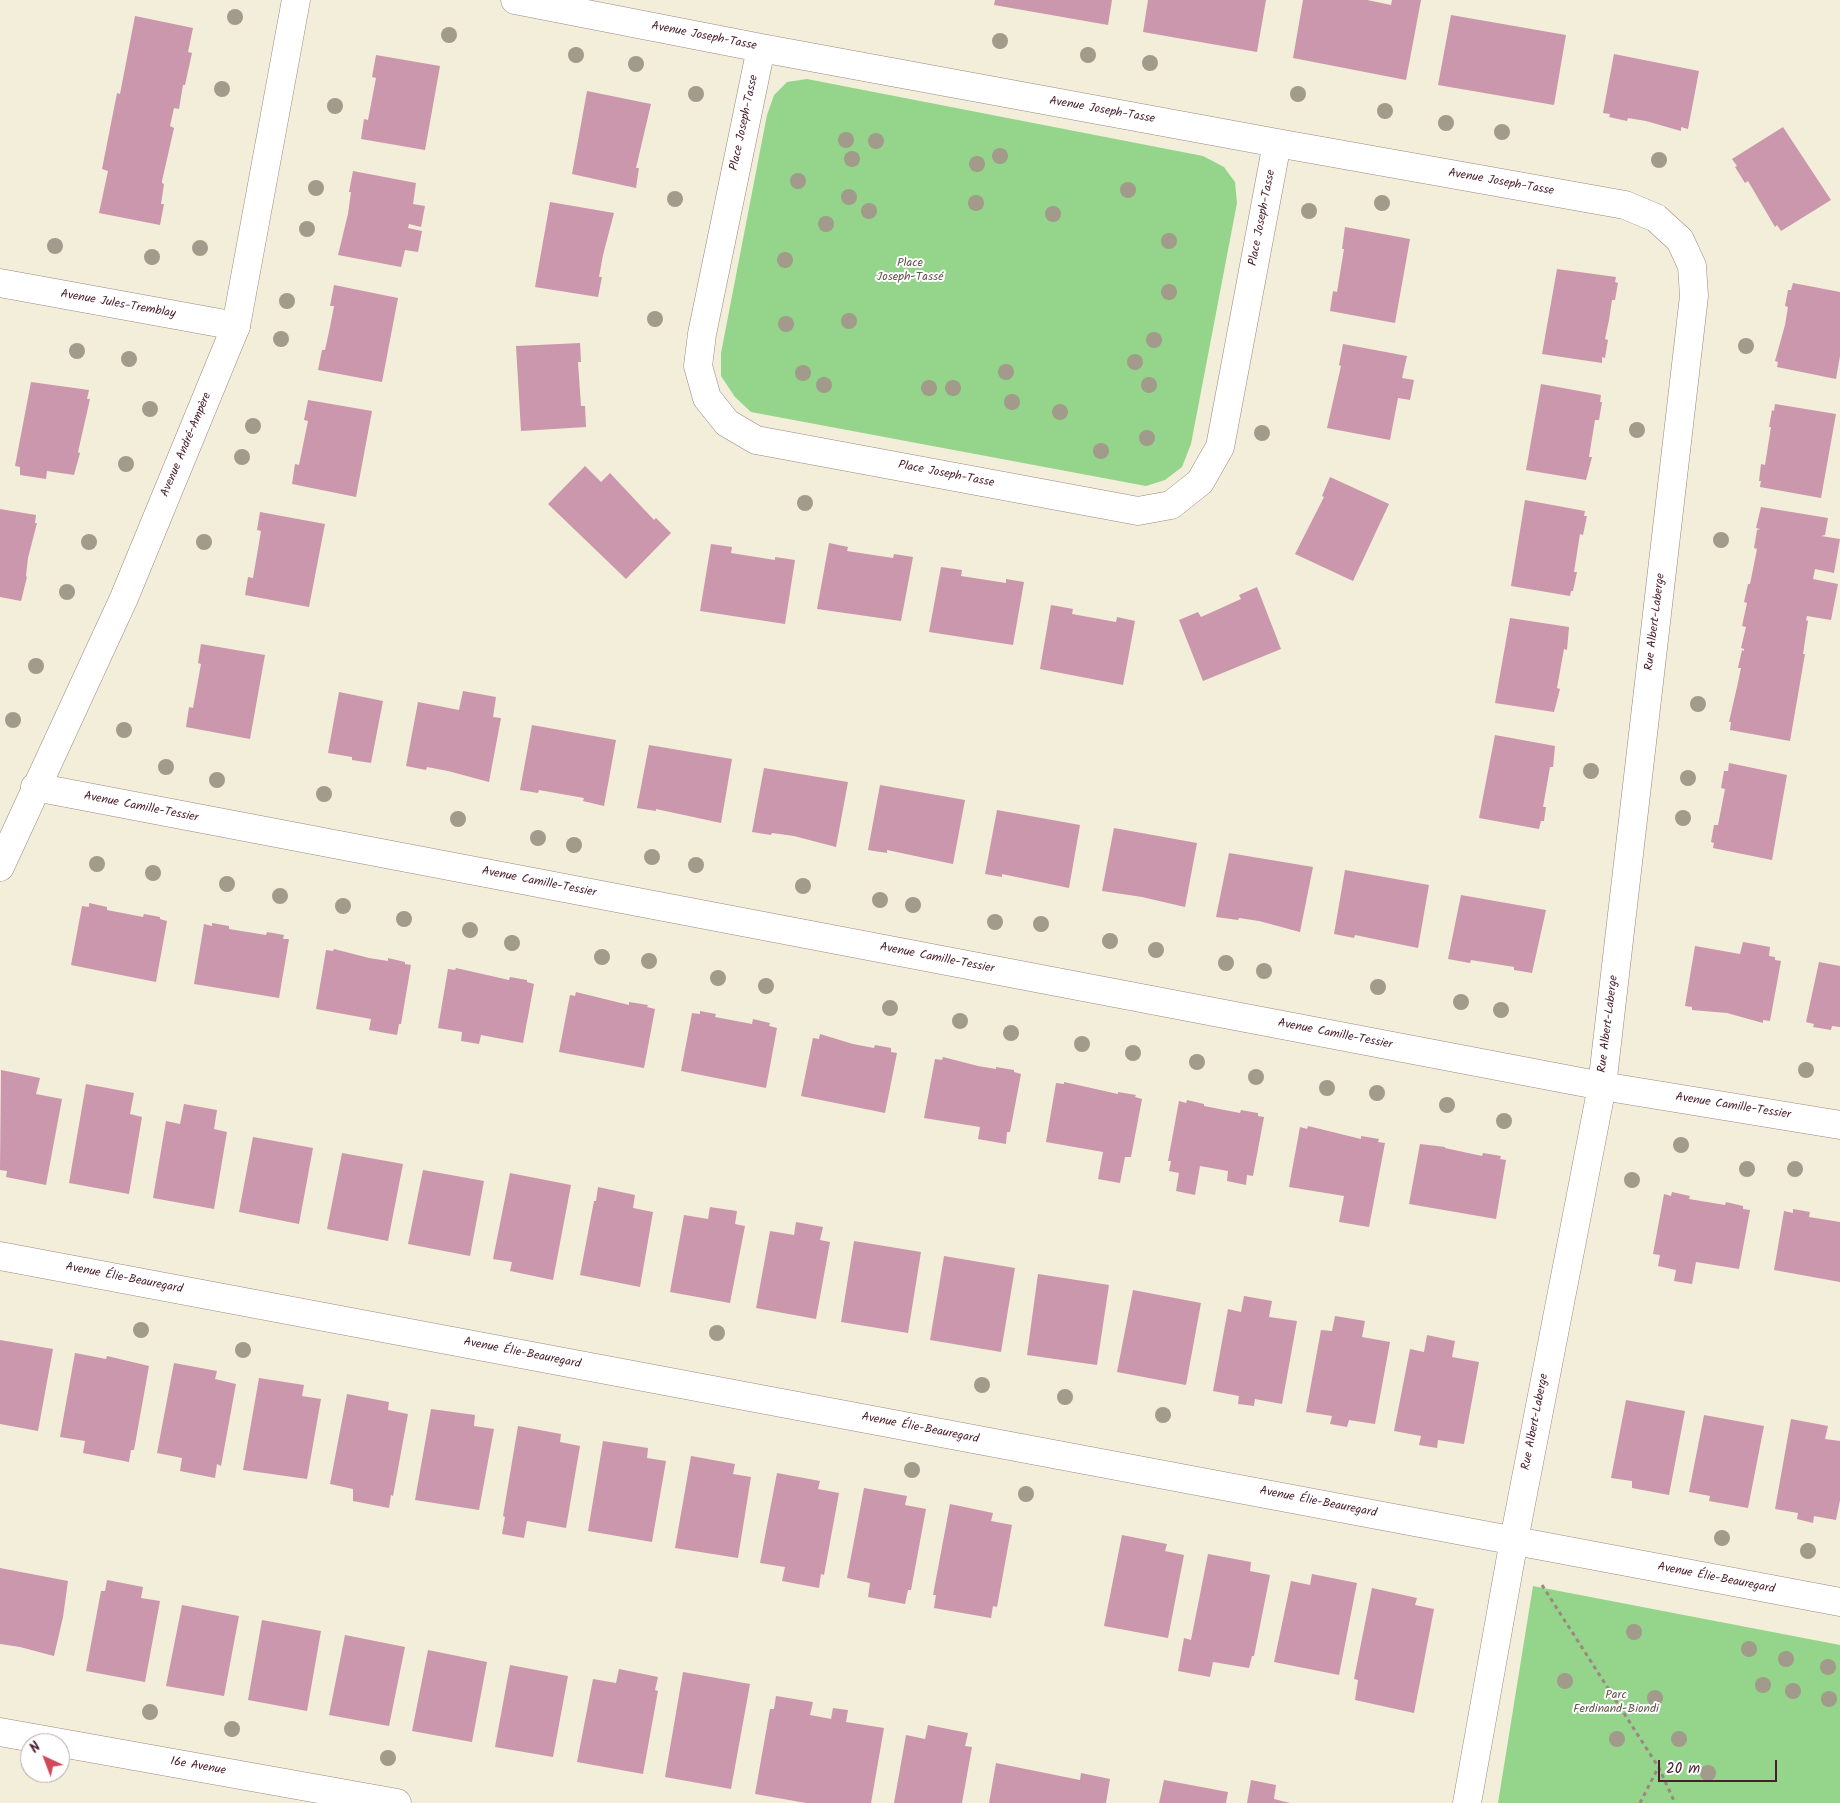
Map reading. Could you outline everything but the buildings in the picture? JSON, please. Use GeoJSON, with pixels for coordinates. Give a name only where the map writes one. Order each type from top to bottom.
{"type":"FeatureCollection","features":[{"type":"Feature","properties":{"kind":"street","name":"Avenue André-Ampère"},"geometry":{"type":"LineString","coordinates":[[0,866],[124,598],[236,326],[296,0]]}},
{"type":"Feature","properties":{"kind":"street","name":"Avenue Joseph-Tasse"},"geometry":{"type":"LineString","coordinates":[[515,0],[760,48],[1625,205],[1656,218],[1680,240]]}},
{"type":"Feature","properties":{"kind":"street","name":"Place Joseph-Tasse"},"geometry":{"type":"LineString","coordinates":[[760,48],[702,334],[698,366],[707,398],[727,422],[756,440],[1138,511],[1171,505],[1186,494],[1200,482],[1220,447],[1277,143]]}},
{"type":"Feature","properties":{"kind":"street","name":"Rue Albert-Laberge"},"geometry":{"type":"LineString","coordinates":[[1467,1803],[1514,1540],[1602,1086],[1694,296],[1692,266],[1680,240]]}},
{"type":"Feature","properties":{"kind":"street","name":"Avenue Jules-Tremblay"},"geometry":{"type":"LineString","coordinates":[[0,284],[236,326]]}},
{"type":"Feature","properties":{"kind":"street","name":"Avenue Camille-Tessier"},"geometry":{"type":"LineString","coordinates":[[35,787],[1602,1086],[1840,1125]]}},
{"type":"Feature","properties":{"kind":"street","name":"Avenue Élie-Beauregard"},"geometry":{"type":"LineString","coordinates":[[0,1256],[1840,1602]]}},
{"type":"Feature","properties":{"kind":"street","name":"16e Avenue"},"geometry":{"type":"LineString","coordinates":[[0,1732],[397,1803]]}},
{"type":"Feature","properties":{"kind":"path"},"geometry":{"type":"LineString","coordinates":[[1514,1540],[1659,1768],[1675,1803]]}},
{"type":"Feature","properties":{"kind":"path"},"geometry":{"type":"LineString","coordinates":[[1640,1803],[1659,1768]]}},
{"type":"Feature","properties":{"kind":"green space","name":"Place Joseph-Tassé"},"geometry":{"type":"Polygon","coordinates":[[[807,79],[1203,156],[1224,167],[1235,182],[1237,203],[1191,444],[1182,467],[1165,480],[1146,486],[751,412],[735,397],[721,376],[721,353],[767,115],[774,95],[787,82],[807,79]]]}},
{"type":"Feature","properties":{"kind":"green space","name":"Parc Ferdinand-Biondi"},"geometry":{"type":"Polygon","coordinates":[[[1533,1586],[1840,1645],[1840,1803],[1498,1803],[1533,1586]]]}}]}
